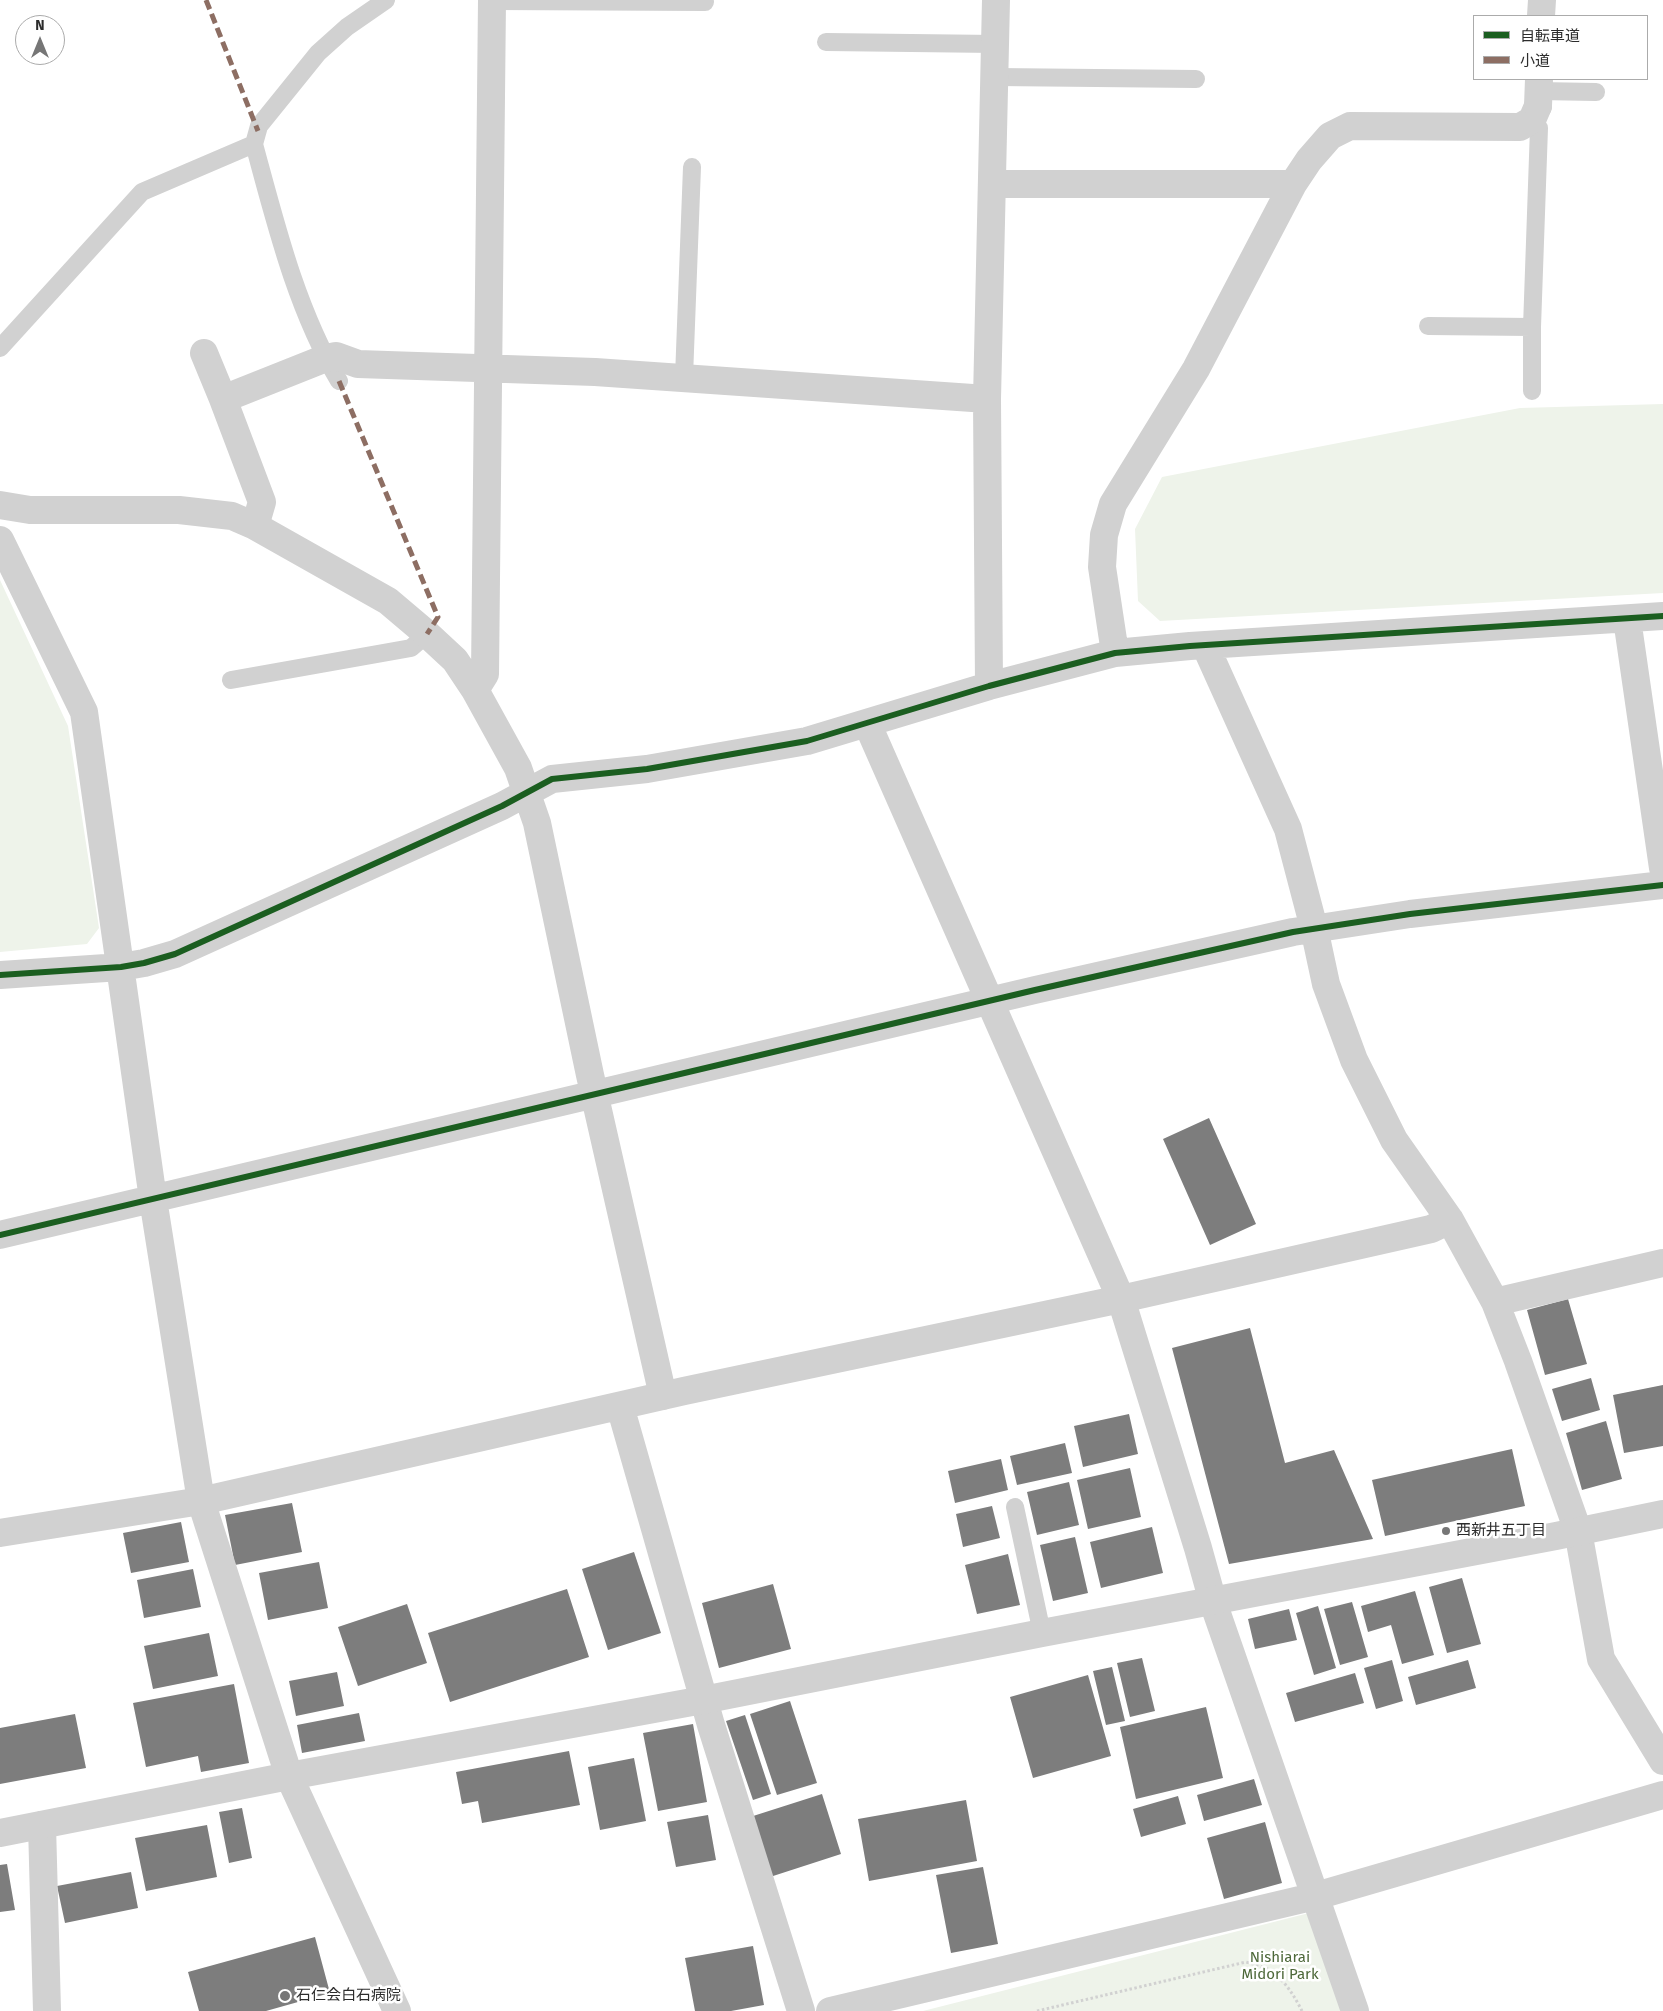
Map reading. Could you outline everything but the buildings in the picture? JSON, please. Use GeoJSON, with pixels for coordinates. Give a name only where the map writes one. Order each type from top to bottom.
{"type":"FeatureCollection","features":[{"type":"Feature","properties":{"kind":"street"},"geometry":{"type":"LineString","coordinates":[[475,690],[485,674],[492,0]]}},
{"type":"Feature","properties":{"kind":"street"},"geometry":{"type":"LineString","coordinates":[[989,686],[987,399],[996,77],[996,0]]}},
{"type":"Feature","properties":{"kind":"street"},"geometry":{"type":"LineString","coordinates":[[1541,15],[1542,0]]}},
{"type":"Feature","properties":{"kind":"street"},"geometry":{"type":"LineString","coordinates":[[1115,653],[1102,567],[1104,535],[1113,504],[1196,369],[1293,184],[1309,160],[1330,136],[1350,126],[1520,127],[1537,99]]}},
{"type":"Feature","properties":{"kind":"street"},"geometry":{"type":"LineString","coordinates":[[992,184],[1293,184]]}},
{"type":"Feature","properties":{"kind":"street"},"geometry":{"type":"LineString","coordinates":[[204,353],[262,502],[255,526]]}},
{"type":"Feature","properties":{"kind":"street"},"geometry":{"type":"LineString","coordinates":[[223,399],[332,369],[336,356],[358,364],[595,372],[987,399]]}},
{"type":"Feature","properties":{"kind":"street"},"geometry":{"type":"LineString","coordinates":[[0,505],[30,510],[179,510],[232,516],[255,526],[388,601],[455,660],[475,690],[518,768],[537,823],[594,1094],[664,1396]]}},
{"type":"Feature","properties":{"kind":"street"},"geometry":{"type":"LineString","coordinates":[[0,540],[84,712],[153,1199],[201,1501],[289,1776],[397,2011]]}},
{"type":"Feature","properties":{"kind":"street"},"geometry":{"type":"LineString","coordinates":[[0,976],[121,967],[144,964],[175,954],[502,806],[552,779],[647,769],[806,741],[989,686],[1115,653],[1205,645],[1663,616]]}},
{"type":"Feature","properties":{"kind":"street"},"geometry":{"type":"LineString","coordinates":[[1627,619],[1663,868]]}},
{"type":"Feature","properties":{"kind":"street"},"geometry":{"type":"LineString","coordinates":[[1205,645],[1288,829],[1314,928],[1326,984],[1354,1060],[1394,1140],[1450,1220],[1496,1302],[1578,1532],[1601,1659],[1663,1761]]}},
{"type":"Feature","properties":{"kind":"street"},"geometry":{"type":"LineString","coordinates":[[867,723],[1121,1299],[1213,1602],[1355,2011]]}},
{"type":"Feature","properties":{"kind":"street"},"geometry":{"type":"LineString","coordinates":[[0,1235],[594,1094],[1314,928],[1410,914],[1663,885]]}},
{"type":"Feature","properties":{"kind":"street"},"geometry":{"type":"LineString","coordinates":[[0,1533],[201,1501],[664,1396],[1121,1299],[1431,1229],[1450,1220]]}},
{"type":"Feature","properties":{"kind":"street"},"geometry":{"type":"LineString","coordinates":[[1496,1302],[1663,1263]]}},
{"type":"Feature","properties":{"kind":"street"},"geometry":{"type":"LineString","coordinates":[[620,1406],[704,1700],[802,2011]]}},
{"type":"Feature","properties":{"kind":"street"},"geometry":{"type":"LineString","coordinates":[[0,1833],[289,1776],[704,1700],[1663,1514]]}},
{"type":"Feature","properties":{"kind":"street"},"geometry":{"type":"LineString","coordinates":[[830,2011],[1316,1896],[1663,1795]]}},
{"type":"Feature","properties":{"kind":"street"},"geometry":{"type":"LineString","coordinates":[[42,1825],[47,2011]]}},
{"type":"Feature","properties":{"kind":"lane"},"geometry":{"type":"LineString","coordinates":[[332,369],[301,300],[284,251],[254,144],[259,126],[318,53],[347,27],[386,0]]}},
{"type":"Feature","properties":{"kind":"lane"},"geometry":{"type":"LineString","coordinates":[[492,0],[706,2]]}},
{"type":"Feature","properties":{"kind":"lane"},"geometry":{"type":"LineString","coordinates":[[826,42],[996,44]]}},
{"type":"Feature","properties":{"kind":"lane"},"geometry":{"type":"LineString","coordinates":[[996,77],[1196,79]]}},
{"type":"Feature","properties":{"kind":"lane"},"geometry":{"type":"LineString","coordinates":[[1532,391],[1532,327],[1540,128],[1537,99],[1596,92]]}},
{"type":"Feature","properties":{"kind":"lane"},"geometry":{"type":"LineString","coordinates":[[0,348],[142,192],[254,144]]}},
{"type":"Feature","properties":{"kind":"lane"},"geometry":{"type":"LineString","coordinates":[[684,377],[692,167]]}},
{"type":"Feature","properties":{"kind":"lane"},"geometry":{"type":"LineString","coordinates":[[1428,326],[1532,327]]}},
{"type":"Feature","properties":{"kind":"lane"},"geometry":{"type":"LineString","coordinates":[[231,680],[411,648],[427,634]]}},
{"type":"Feature","properties":{"kind":"lane"},"geometry":{"type":"LineString","coordinates":[[1015,1507],[1042,1633]]}},
{"type":"Feature","properties":{"kind":"path"},"geometry":{"type":"LineString","coordinates":[[1037,2011],[1246,1962],[1266,1969],[1277,1977],[1294,1996],[1302,2011]]}},
{"type":"Feature","properties":{"kind":"green space"},"geometry":{"type":"Polygon","coordinates":[[[1663,404],[1663,593],[1160,621],[1138,601],[1135,529],[1162,477],[1520,408],[1663,404]]]}},
{"type":"Feature","properties":{"kind":"green space"},"geometry":{"type":"Polygon","coordinates":[[[0,580],[68,726],[99,928],[87,944],[0,952],[0,580]]]}},
{"type":"Feature","properties":{"kind":"green space","name":"Nishiarai Midori Park"},"geometry":{"type":"Polygon","coordinates":[[[1313,1912],[1344,2011],[923,2011],[1313,1912]]]}},
{"type":"Feature","properties":{"kind":"marked path"},"geometry":{"type":"LineString","coordinates":[[206,0],[258,131]]}},
{"type":"Feature","properties":{"kind":"marked path"},"geometry":{"type":"LineString","coordinates":[[339,381],[438,617],[427,634]]}},
{"type":"Feature","properties":{"kind":"cycle path"},"geometry":{"type":"LineString","coordinates":[[0,975],[121,967],[175,954],[502,806],[552,779],[647,769],[807,741],[989,686],[1115,653],[1190,646],[1663,616]]}},
{"type":"Feature","properties":{"kind":"cycle path"},"geometry":{"type":"LineString","coordinates":[[0,1235],[1035,990],[1293,932],[1410,914],[1663,885]]}},
{"type":"Feature","properties":{"kind":"place","name":"西新井五丁目"},"geometry":{"type":"Point","coordinates":[1446,1531]}},
{"type":"Feature","properties":{"kind":"place","name":"石仁会白石病院"},"geometry":{"type":"Point","coordinates":[285,1996]}}]}
